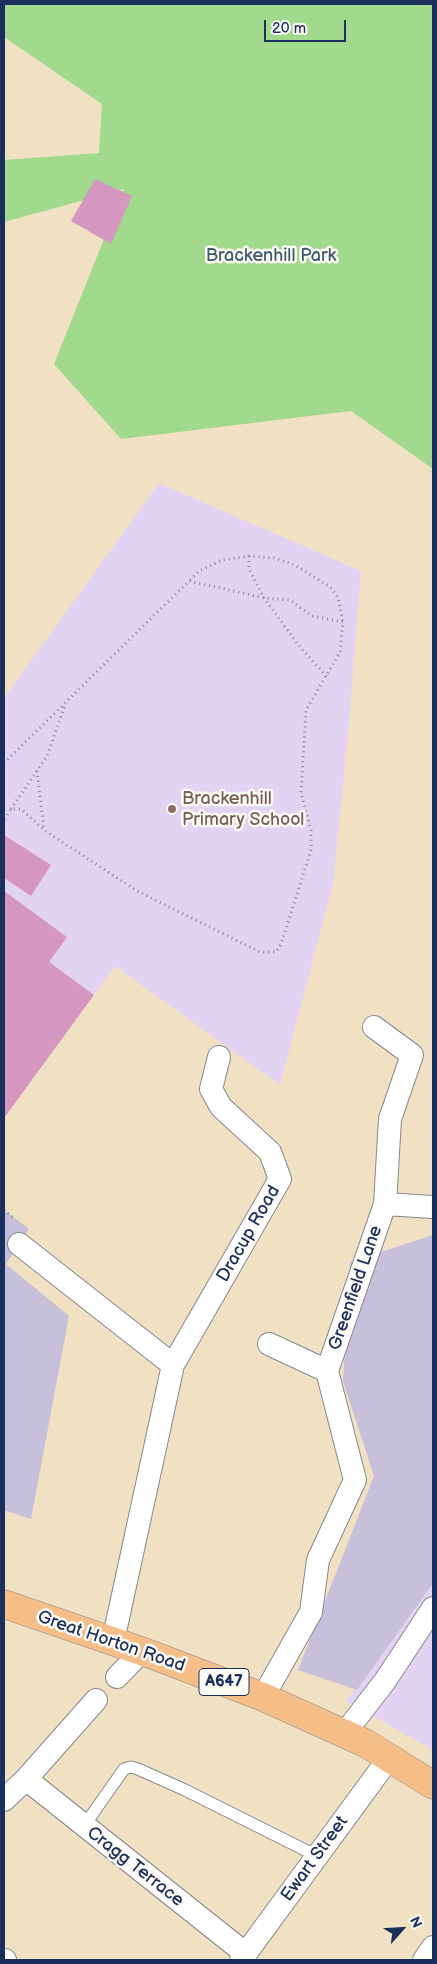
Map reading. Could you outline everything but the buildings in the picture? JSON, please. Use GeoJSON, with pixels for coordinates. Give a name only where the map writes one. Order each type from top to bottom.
{"type":"FeatureCollection","features":[{"type":"Feature","properties":{"kind":"main road","name":"Great Horton Road"},"geometry":{"type":"LineString","coordinates":[[4,1604],[142,1651],[263,1697],[365,1743],[433,1785]]}},
{"type":"Feature","properties":{"kind":"street","name":"Greenfield Lane"},"geometry":{"type":"LineString","coordinates":[[327,1371],[385,1204],[390,1119],[412,1055],[374,1027]]}},
{"type":"Feature","properties":{"kind":"street","name":"Dracup Road"},"geometry":{"type":"LineString","coordinates":[[113,1641],[173,1366],[280,1179],[270,1152],[220,1107],[211,1089],[219,1057]]}},
{"type":"Feature","properties":{"kind":"street"},"geometry":{"type":"LineString","coordinates":[[385,1204],[433,1207]]}},
{"type":"Feature","properties":{"kind":"street"},"geometry":{"type":"LineString","coordinates":[[19,1244],[173,1366]]}},
{"type":"Feature","properties":{"kind":"street"},"geometry":{"type":"LineString","coordinates":[[263,1697],[311,1612],[318,1560],[355,1480],[327,1371],[269,1344]]}},
{"type":"Feature","properties":{"kind":"street"},"geometry":{"type":"LineString","coordinates":[[344,1734],[385,1681],[433,1608]]}},
{"type":"Feature","properties":{"kind":"street"},"geometry":{"type":"LineString","coordinates":[[118,1677],[142,1651]]}},
{"type":"Feature","properties":{"kind":"street"},"geometry":{"type":"LineString","coordinates":[[4,1800],[26,1779],[96,1700]]}},
{"type":"Feature","properties":{"kind":"street","name":"Ewart Street"},"geometry":{"type":"LineString","coordinates":[[243,1957],[389,1758]]}},
{"type":"Feature","properties":{"kind":"street","name":"Cragg Terrace"},"geometry":{"type":"LineString","coordinates":[[26,1779],[243,1957]]}},
{"type":"Feature","properties":{"kind":"street"},"geometry":{"type":"LineString","coordinates":[[424,1960],[433,1947]]}},
{"type":"Feature","properties":{"kind":"lane"},"geometry":{"type":"LineString","coordinates":[[84,1826],[124,1769],[131,1767],[185,1790],[317,1856]]}},
{"type":"Feature","properties":{"kind":"path"},"geometry":{"type":"LineString","coordinates":[[249,556],[250,569],[264,598],[300,647],[327,676]]}},
{"type":"Feature","properties":{"kind":"path"},"geometry":{"type":"LineString","coordinates":[[4,763],[199,571],[222,560],[249,556],[274,558],[295,566],[330,586],[338,597],[343,622],[340,652],[306,710],[301,793],[311,830],[311,850],[281,944],[276,952],[260,952],[137,891],[44,830],[21,809],[11,809]]}},
{"type":"Feature","properties":{"kind":"path"},"geometry":{"type":"LineString","coordinates":[[189,580],[264,598],[290,600],[312,616],[343,622]]}},
{"type":"Feature","properties":{"kind":"path"},"geometry":{"type":"LineString","coordinates":[[5,819],[48,756],[65,704]]}},
{"type":"Feature","properties":{"kind":"path"},"geometry":{"type":"LineString","coordinates":[[38,771],[44,830]]}},
{"type":"Feature","properties":{"kind":"shaded area","name":"Brackenhill Primary School"},"geometry":{"type":"Polygon","coordinates":[[[159,483],[361,571],[348,735],[333,884],[280,1085],[115,966],[4,1118],[4,698],[159,483]]]}},
{"type":"Feature","properties":{"kind":"shaded area"},"geometry":{"type":"Polygon","coordinates":[[[4,1210],[29,1229],[6,1264],[69,1316],[31,1519],[4,1510],[4,1210]]]}},
{"type":"Feature","properties":{"kind":"shaded area"},"geometry":{"type":"Polygon","coordinates":[[[433,1235],[433,1583],[357,1690],[298,1670],[374,1476],[343,1381],[350,1262],[433,1235]]]}},
{"type":"Feature","properties":{"kind":"shaded area"},"geometry":{"type":"Polygon","coordinates":[[[433,1579],[433,1750],[346,1701],[433,1579]]]}},
{"type":"Feature","properties":{"kind":"green space","name":"Brackenhill Park"},"geometry":{"type":"Polygon","coordinates":[[[4,4],[433,4],[433,469],[351,411],[121,439],[54,364],[124,189],[4,222],[4,160],[99,153],[102,104],[4,37],[4,4]]]}},
{"type":"Feature","properties":{"kind":"place","name":"Brackenhill Primary School"},"geometry":{"type":"Point","coordinates":[172,809]}}]}
